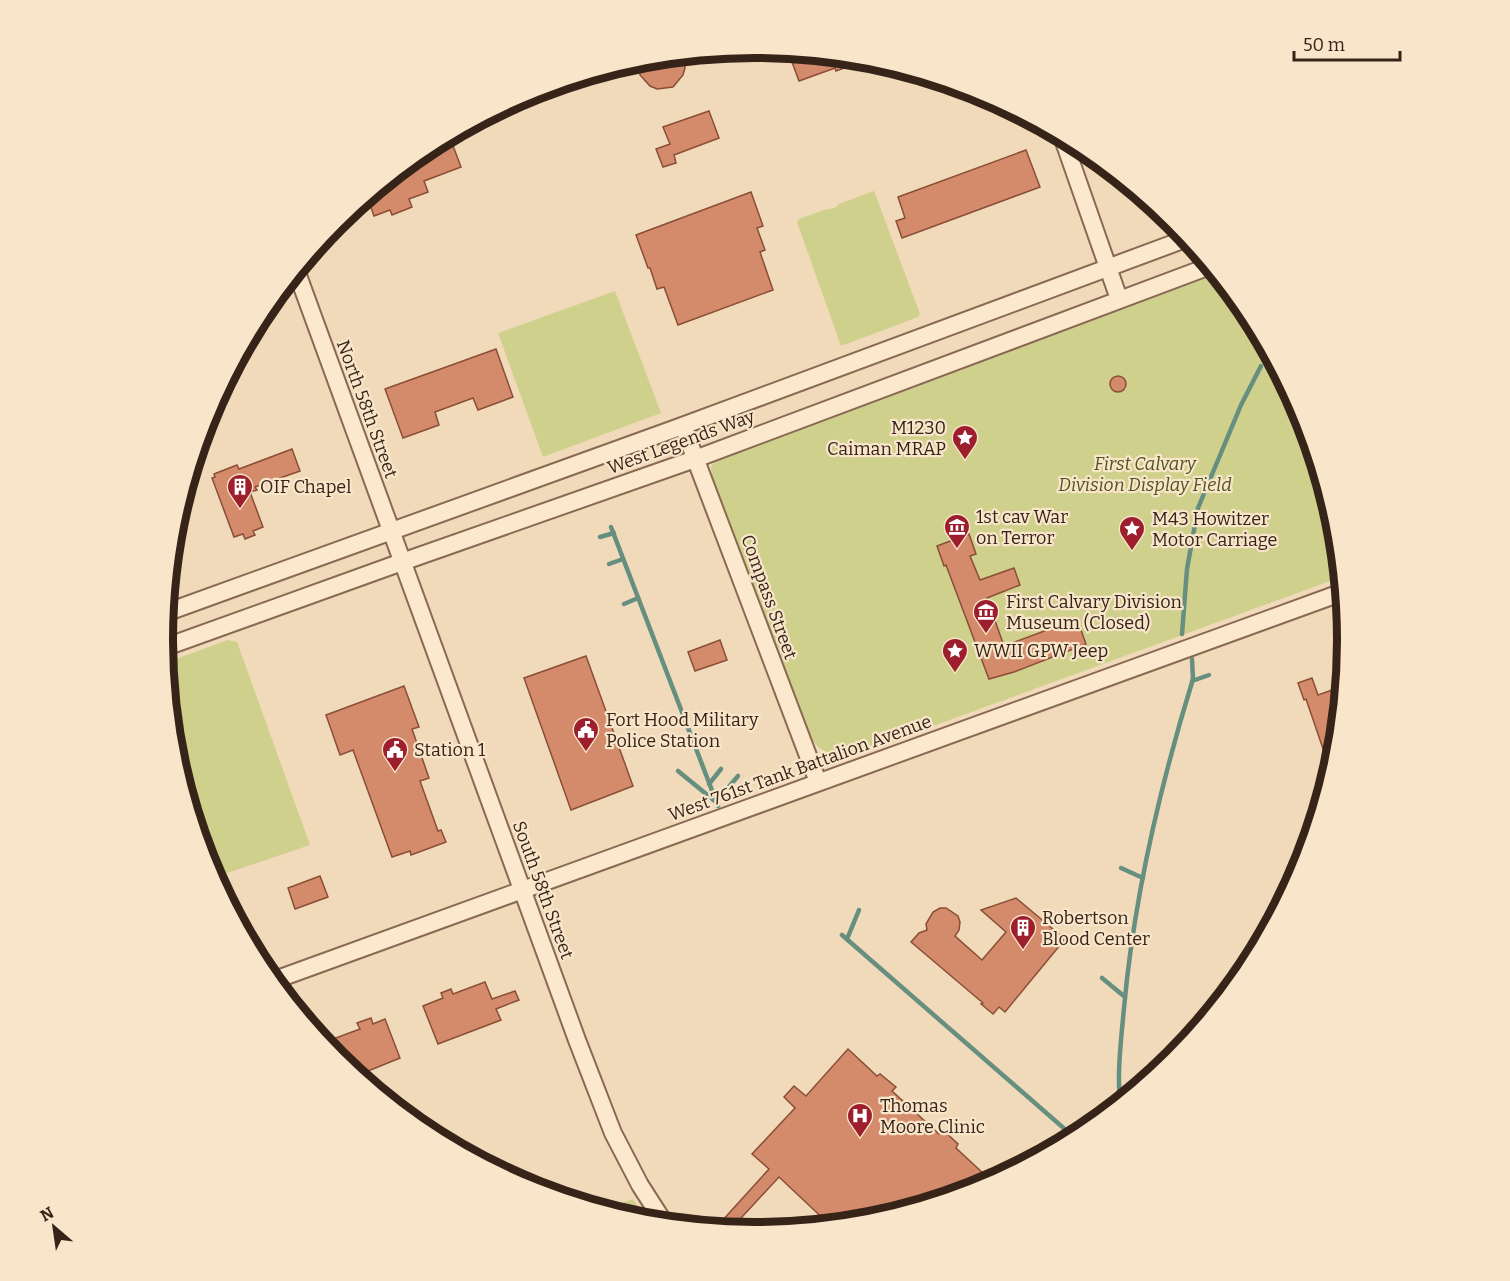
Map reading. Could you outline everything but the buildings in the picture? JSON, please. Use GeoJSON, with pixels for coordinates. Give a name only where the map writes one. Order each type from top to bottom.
{"type":"FeatureCollection","features":[{"type":"Feature","properties":{"kind":"street"},"geometry":{"type":"LineString","coordinates":[[1067,150],[1119,299]]}},
{"type":"Feature","properties":{"kind":"street","name":"West Legends Way"},"geometry":{"type":"LineString","coordinates":[[174,611],[683,426],[1179,242]]}},
{"type":"Feature","properties":{"kind":"street","name":"West Legends Way"},"geometry":{"type":"LineString","coordinates":[[173,644],[695,459],[1203,269]]}},
{"type":"Feature","properties":{"kind":"street","name":"North 58th Street"},"geometry":{"type":"LineString","coordinates":[[299,279],[402,562]]}},
{"type":"Feature","properties":{"kind":"street","name":"Compass Street"},"geometry":{"type":"LineString","coordinates":[[683,426],[818,782]]}},
{"type":"Feature","properties":{"kind":"street","name":"South 58th Street"},"geometry":{"type":"LineString","coordinates":[[402,562],[613,1133],[640,1185],[659,1214]]}},
{"type":"Feature","properties":{"kind":"street","name":"West 761st Tank Battalion Avenue"},"geometry":{"type":"LineString","coordinates":[[281,978],[1335,595]]}},
{"type":"Feature","properties":{"kind":"green space"},"geometry":{"type":"Polygon","coordinates":[[[874,191],[920,314],[918,317],[841,346],[797,222],[799,219],[835,208],[839,204],[874,191]]]}},
{"type":"Feature","properties":{"kind":"green space","name":"First Calvary Division Display Field"},"geometry":{"type":"Polygon","coordinates":[[[1209,276],[1239,317],[1259,350],[1293,418],[1317,490],[1326,527],[1334,580],[851,756],[832,754],[819,747],[810,738],[712,477],[711,467],[717,458],[1209,276]]]}},
{"type":"Feature","properties":{"kind":"green space"},"geometry":{"type":"Polygon","coordinates":[[[615,291],[661,413],[543,457],[498,333],[615,291]]]}},
{"type":"Feature","properties":{"kind":"green space"},"geometry":{"type":"Polygon","coordinates":[[[228,640],[237,642],[310,845],[222,875],[204,828],[184,754],[174,660],[228,640]]]}},
{"type":"Feature","properties":{"kind":"green space"},"geometry":{"type":"Polygon","coordinates":[[[633,1199],[641,1211],[615,1205],[633,1199]]]}},
{"type":"Feature","properties":{"kind":"waterway"},"geometry":{"type":"LineString","coordinates":[[1182,634],[1187,569],[1198,508],[1241,405],[1261,366]]}},
{"type":"Feature","properties":{"kind":"waterway"},"geometry":{"type":"LineString","coordinates":[[611,527],[718,806]]}},
{"type":"Feature","properties":{"kind":"waterway"},"geometry":{"type":"LineString","coordinates":[[600,537],[614,533]]}},
{"type":"Feature","properties":{"kind":"waterway"},"geometry":{"type":"LineString","coordinates":[[609,564],[623,559]]}},
{"type":"Feature","properties":{"kind":"waterway"},"geometry":{"type":"LineString","coordinates":[[624,604],[638,598]]}},
{"type":"Feature","properties":{"kind":"waterway"},"geometry":{"type":"LineString","coordinates":[[1120,1094],[1121,1044],[1134,925],[1159,801],[1193,679],[1192,659]]}},
{"type":"Feature","properties":{"kind":"waterway"},"geometry":{"type":"LineString","coordinates":[[1192,681],[1209,675]]}},
{"type":"Feature","properties":{"kind":"waterway"},"geometry":{"type":"LineString","coordinates":[[709,784],[721,769]]}},
{"type":"Feature","properties":{"kind":"waterway"},"geometry":{"type":"LineString","coordinates":[[678,771],[716,802],[738,776]]}},
{"type":"Feature","properties":{"kind":"waterway"},"geometry":{"type":"LineString","coordinates":[[1121,868],[1143,878]]}},
{"type":"Feature","properties":{"kind":"waterway"},"geometry":{"type":"LineString","coordinates":[[847,939],[859,910]]}},
{"type":"Feature","properties":{"kind":"waterway"},"geometry":{"type":"LineString","coordinates":[[842,935],[1067,1131]]}},
{"type":"Feature","properties":{"kind":"waterway"},"geometry":{"type":"LineString","coordinates":[[1102,978],[1125,997]]}},
{"type":"Feature","properties":{"kind":"place","name":"M1230 Caiman MRAP"},"geometry":{"type":"Point","coordinates":[965,461]}},
{"type":"Feature","properties":{"kind":"place","name":"OIF Chapel"},"geometry":{"type":"Point","coordinates":[240,510]}},
{"type":"Feature","properties":{"kind":"place","name":"1st cav War on Terror"},"geometry":{"type":"Point","coordinates":[957,550]}},
{"type":"Feature","properties":{"kind":"place","name":"M43 Howitzer Motor Carriage"},"geometry":{"type":"Point","coordinates":[1132,552]}},
{"type":"Feature","properties":{"kind":"place","name":"First Calvary Division Museum (Closed)"},"geometry":{"type":"Point","coordinates":[986,635]}},
{"type":"Feature","properties":{"kind":"place","name":"WWII GPW Jeep"},"geometry":{"type":"Point","coordinates":[955,674]}},
{"type":"Feature","properties":{"kind":"place","name":"Fort Hood Military Police Station"},"geometry":{"type":"Point","coordinates":[586,753]}},
{"type":"Feature","properties":{"kind":"place","name":"Station 1"},"geometry":{"type":"Point","coordinates":[395,773]}},
{"type":"Feature","properties":{"kind":"place","name":"Robertson Blood Center"},"geometry":{"type":"Point","coordinates":[1023,951]}},
{"type":"Feature","properties":{"kind":"place","name":"Thomas Moore Clinic"},"geometry":{"type":"Point","coordinates":[860,1139]}}]}
